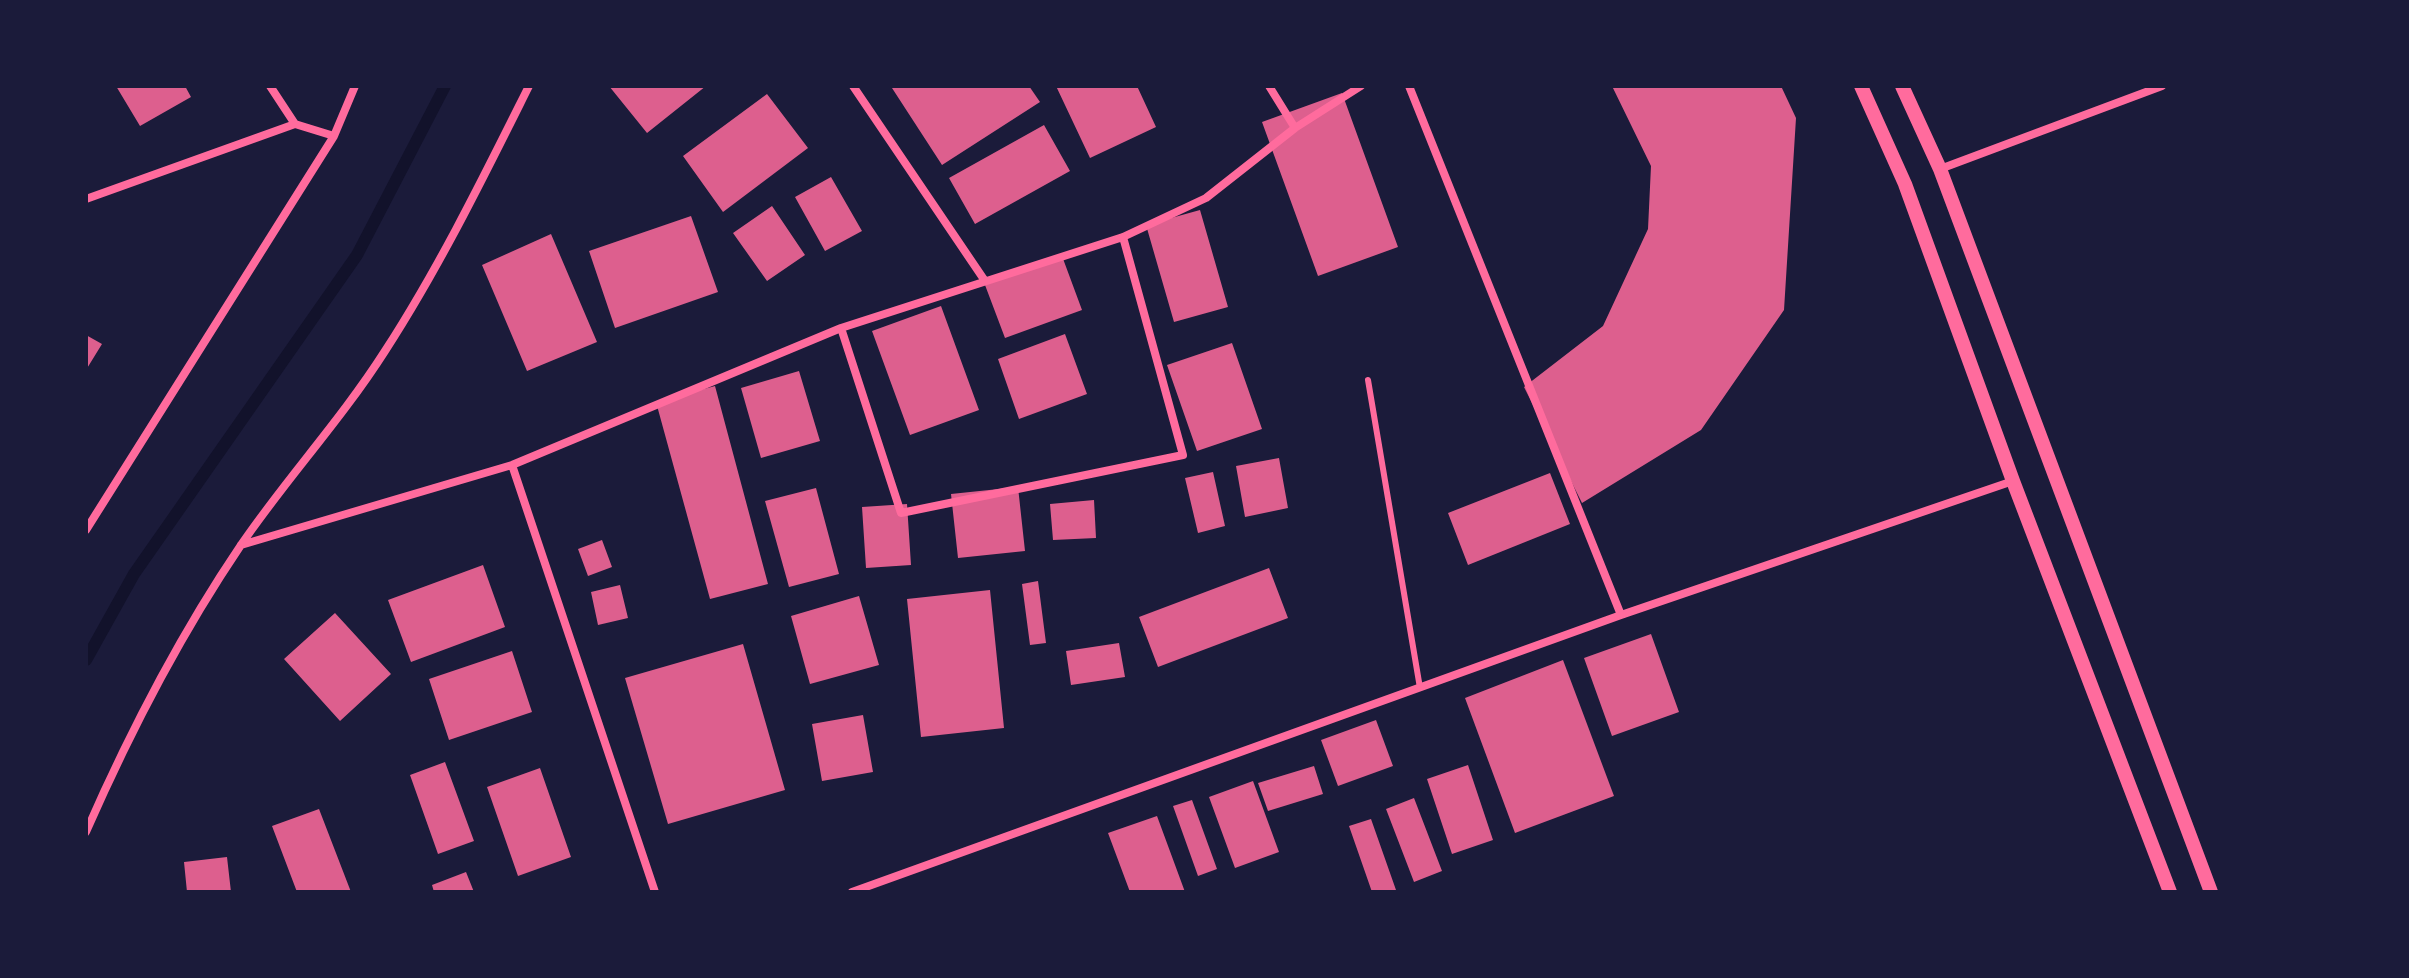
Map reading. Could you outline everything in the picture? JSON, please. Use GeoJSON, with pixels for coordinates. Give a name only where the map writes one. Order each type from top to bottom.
{"type":"FeatureCollection","features":[{"type":"Feature","properties":{"kind":"street"},"geometry":{"type":"LineString","coordinates":[[270,86],[295,124]]}},
{"type":"Feature","properties":{"kind":"street"},"geometry":{"type":"LineString","coordinates":[[86,530],[334,136],[355,86]]}},
{"type":"Feature","properties":{"kind":"street"},"geometry":{"type":"LineString","coordinates":[[86,832],[143,715],[190,629],[241,545],[339,419],[426,287],[529,86]]}},
{"type":"Feature","properties":{"kind":"street"},"geometry":{"type":"LineString","coordinates":[[853,86],[985,281]]}},
{"type":"Feature","properties":{"kind":"street"},"geometry":{"type":"LineString","coordinates":[[1269,86],[1295,128]]}},
{"type":"Feature","properties":{"kind":"street"},"geometry":{"type":"LineString","coordinates":[[241,545],[512,465],[841,328],[1123,237],[1206,198],[1295,128],[1361,86]]}},
{"type":"Feature","properties":{"kind":"street"},"geometry":{"type":"LineString","coordinates":[[1409,86],[1621,615]]}},
{"type":"Feature","properties":{"kind":"street"},"geometry":{"type":"LineString","coordinates":[[1861,86],[1905,184],[2013,481],[2170,892]]}},
{"type":"Feature","properties":{"kind":"street"},"geometry":{"type":"LineString","coordinates":[[1902,86],[1940,169],[2211,892]]}},
{"type":"Feature","properties":{"kind":"street"},"geometry":{"type":"LineString","coordinates":[[1940,169],[2162,86]]}},
{"type":"Feature","properties":{"kind":"street"},"geometry":{"type":"LineString","coordinates":[[86,199],[295,124],[334,136]]}},
{"type":"Feature","properties":{"kind":"street"},"geometry":{"type":"LineString","coordinates":[[841,328],[901,513],[1183,455],[1123,237]]}},
{"type":"Feature","properties":{"kind":"street"},"geometry":{"type":"LineString","coordinates":[[512,465],[655,892]]}},
{"type":"Feature","properties":{"kind":"street"},"geometry":{"type":"LineString","coordinates":[[852,892],[1621,615],[2013,481]]}},
{"type":"Feature","properties":{"kind":"lane"},"geometry":{"type":"LineString","coordinates":[[1368,380],[1420,688]]}},
{"type":"Feature","properties":{"kind":"building"},"geometry":{"type":"Polygon","coordinates":[[[116,86],[185,86],[191,97],[140,126],[116,86]]]}},
{"type":"Feature","properties":{"kind":"building"},"geometry":{"type":"Polygon","coordinates":[[[609,86],[706,86],[647,133],[609,86]]]}},
{"type":"Feature","properties":{"kind":"building"},"geometry":{"type":"Polygon","coordinates":[[[1029,86],[1040,102],[942,165],[892,88],[1029,86]]]}},
{"type":"Feature","properties":{"kind":"building"},"geometry":{"type":"Polygon","coordinates":[[[1056,86],[1137,86],[1156,127],[1090,158],[1056,86]]]}},
{"type":"Feature","properties":{"kind":"building"},"geometry":{"type":"Polygon","coordinates":[[[1612,86],[1781,86],[1796,118],[1784,310],[1701,430],[1582,503],[1524,387],[1603,326],[1648,229],[1651,166],[1612,86]]]}},
{"type":"Feature","properties":{"kind":"building"},"geometry":{"type":"Polygon","coordinates":[[[1342,93],[1398,247],[1318,276],[1262,122],[1342,93]]]}},
{"type":"Feature","properties":{"kind":"building"},"geometry":{"type":"Polygon","coordinates":[[[767,94],[808,148],[723,212],[683,156],[767,94]]]}},
{"type":"Feature","properties":{"kind":"building"},"geometry":{"type":"Polygon","coordinates":[[[1044,125],[1070,171],[975,224],[949,178],[1044,125]]]}},
{"type":"Feature","properties":{"kind":"building"},"geometry":{"type":"Polygon","coordinates":[[[831,177],[862,231],[825,251],[795,197],[831,177]]]}},
{"type":"Feature","properties":{"kind":"building"},"geometry":{"type":"Polygon","coordinates":[[[772,206],[805,255],[767,281],[733,233],[772,206]]]}},
{"type":"Feature","properties":{"kind":"building"},"geometry":{"type":"Polygon","coordinates":[[[1200,210],[1228,307],[1174,322],[1146,225],[1200,210]]]}},
{"type":"Feature","properties":{"kind":"building"},"geometry":{"type":"Polygon","coordinates":[[[691,216],[718,292],[615,328],[589,251],[691,216]]]}},
{"type":"Feature","properties":{"kind":"building"},"geometry":{"type":"Polygon","coordinates":[[[551,234],[597,342],[527,371],[482,265],[551,234]]]}},
{"type":"Feature","properties":{"kind":"building"},"geometry":{"type":"Polygon","coordinates":[[[1062,256],[1082,310],[1005,338],[985,285],[1062,256]]]}},
{"type":"Feature","properties":{"kind":"building"},"geometry":{"type":"Polygon","coordinates":[[[941,306],[979,410],[910,435],[872,331],[941,306]]]}},
{"type":"Feature","properties":{"kind":"building"},"geometry":{"type":"Polygon","coordinates":[[[1065,334],[1087,394],[1019,419],[998,359],[1065,334]]]}},
{"type":"Feature","properties":{"kind":"building"},"geometry":{"type":"Polygon","coordinates":[[[86,335],[102,344],[86,370],[86,335]]]}},
{"type":"Feature","properties":{"kind":"building"},"geometry":{"type":"Polygon","coordinates":[[[1232,343],[1262,429],[1197,451],[1167,365],[1232,343]]]}},
{"type":"Feature","properties":{"kind":"building"},"geometry":{"type":"Polygon","coordinates":[[[799,371],[820,441],[761,458],[741,388],[799,371]]]}},
{"type":"Feature","properties":{"kind":"building"},"geometry":{"type":"Polygon","coordinates":[[[715,386],[768,584],[710,599],[656,402],[715,386]]]}},
{"type":"Feature","properties":{"kind":"building"},"geometry":{"type":"Polygon","coordinates":[[[1279,458],[1288,508],[1245,517],[1236,466],[1279,458]]]}},
{"type":"Feature","properties":{"kind":"building"},"geometry":{"type":"Polygon","coordinates":[[[1213,472],[1225,526],[1198,533],[1185,478],[1213,472]]]}},
{"type":"Feature","properties":{"kind":"building"},"geometry":{"type":"Polygon","coordinates":[[[1550,473],[1570,524],[1468,565],[1448,513],[1550,473]]]}},
{"type":"Feature","properties":{"kind":"building"},"geometry":{"type":"Polygon","coordinates":[[[1018,487],[1025,551],[958,558],[951,494],[1018,487]]]}},
{"type":"Feature","properties":{"kind":"building"},"geometry":{"type":"Polygon","coordinates":[[[816,488],[839,574],[789,587],[765,501],[816,488]]]}},
{"type":"Feature","properties":{"kind":"building"},"geometry":{"type":"Polygon","coordinates":[[[1094,500],[1096,538],[1053,540],[1050,504],[1094,500]]]}},
{"type":"Feature","properties":{"kind":"building"},"geometry":{"type":"Polygon","coordinates":[[[907,504],[911,565],[866,568],[862,507],[907,504]]]}},
{"type":"Feature","properties":{"kind":"building"},"geometry":{"type":"Polygon","coordinates":[[[602,540],[612,567],[588,576],[578,549],[602,540]]]}},
{"type":"Feature","properties":{"kind":"building"},"geometry":{"type":"Polygon","coordinates":[[[483,565],[505,627],[411,662],[388,600],[483,565]]]}},
{"type":"Feature","properties":{"kind":"building"},"geometry":{"type":"Polygon","coordinates":[[[1269,568],[1288,618],[1158,667],[1139,617],[1269,568]]]}},
{"type":"Feature","properties":{"kind":"building"},"geometry":{"type":"Polygon","coordinates":[[[1038,581],[1046,643],[1030,645],[1022,584],[1038,581]]]}},
{"type":"Feature","properties":{"kind":"building"},"geometry":{"type":"Polygon","coordinates":[[[620,585],[628,618],[598,625],[591,592],[620,585]]]}},
{"type":"Feature","properties":{"kind":"building"},"geometry":{"type":"Polygon","coordinates":[[[990,590],[1004,728],[921,737],[907,599],[990,590]]]}},
{"type":"Feature","properties":{"kind":"building"},"geometry":{"type":"Polygon","coordinates":[[[859,596],[879,665],[810,684],[791,616],[859,596]]]}},
{"type":"Feature","properties":{"kind":"building"},"geometry":{"type":"Polygon","coordinates":[[[335,613],[391,674],[340,721],[284,659],[335,613]]]}},
{"type":"Feature","properties":{"kind":"building"},"geometry":{"type":"Polygon","coordinates":[[[1651,634],[1679,712],[1612,736],[1584,658],[1651,634]]]}},
{"type":"Feature","properties":{"kind":"building"},"geometry":{"type":"Polygon","coordinates":[[[1119,643],[1125,677],[1071,685],[1066,651],[1119,643]]]}},
{"type":"Feature","properties":{"kind":"building"},"geometry":{"type":"Polygon","coordinates":[[[743,644],[785,790],[668,824],[625,678],[743,644]]]}},
{"type":"Feature","properties":{"kind":"building"},"geometry":{"type":"Polygon","coordinates":[[[512,651],[532,712],[449,740],[429,679],[512,651]]]}},
{"type":"Feature","properties":{"kind":"building"},"geometry":{"type":"Polygon","coordinates":[[[1563,660],[1614,796],[1515,833],[1465,698],[1563,660]]]}},
{"type":"Feature","properties":{"kind":"building"},"geometry":{"type":"Polygon","coordinates":[[[863,715],[873,772],[822,781],[812,724],[863,715]]]}},
{"type":"Feature","properties":{"kind":"building"},"geometry":{"type":"Polygon","coordinates":[[[1376,720],[1393,766],[1338,786],[1321,740],[1376,720]]]}},
{"type":"Feature","properties":{"kind":"building"},"geometry":{"type":"Polygon","coordinates":[[[445,762],[474,841],[438,854],[410,775],[445,762]]]}},
{"type":"Feature","properties":{"kind":"building"},"geometry":{"type":"Polygon","coordinates":[[[1468,765],[1493,840],[1452,854],[1427,779],[1468,765]]]}},
{"type":"Feature","properties":{"kind":"building"},"geometry":{"type":"Polygon","coordinates":[[[1314,766],[1323,794],[1268,811],[1258,783],[1314,766]]]}},
{"type":"Feature","properties":{"kind":"building"},"geometry":{"type":"Polygon","coordinates":[[[540,768],[571,857],[518,876],[487,787],[540,768]]]}},
{"type":"Feature","properties":{"kind":"building"},"geometry":{"type":"Polygon","coordinates":[[[1253,781],[1279,852],[1235,868],[1209,797],[1253,781]]]}},
{"type":"Feature","properties":{"kind":"building"},"geometry":{"type":"Polygon","coordinates":[[[1414,798],[1442,871],[1414,882],[1386,809],[1414,798]]]}},
{"type":"Feature","properties":{"kind":"building"},"geometry":{"type":"Polygon","coordinates":[[[1192,800],[1217,869],[1198,876],[1173,806],[1192,800]]]}},
{"type":"Feature","properties":{"kind":"building"},"geometry":{"type":"Polygon","coordinates":[[[319,809],[351,892],[297,892],[272,826],[319,809]]]}},
{"type":"Feature","properties":{"kind":"building"},"geometry":{"type":"Polygon","coordinates":[[[1157,816],[1185,892],[1130,892],[1108,833],[1157,816]]]}},
{"type":"Feature","properties":{"kind":"building"},"geometry":{"type":"Polygon","coordinates":[[[1371,819],[1396,890],[1391,892],[1372,892],[1349,826],[1371,819]]]}},
{"type":"Feature","properties":{"kind":"building"},"geometry":{"type":"Polygon","coordinates":[[[227,857],[231,892],[187,892],[184,862],[227,857]]]}},
{"type":"Feature","properties":{"kind":"building"},"geometry":{"type":"Polygon","coordinates":[[[466,872],[474,892],[434,892],[432,885],[466,872]]]}},
{"type":"Feature","properties":{"kind":"waterway"},"geometry":{"type":"LineString","coordinates":[[86,660],[134,574],[357,255],[445,86]]}}]}
